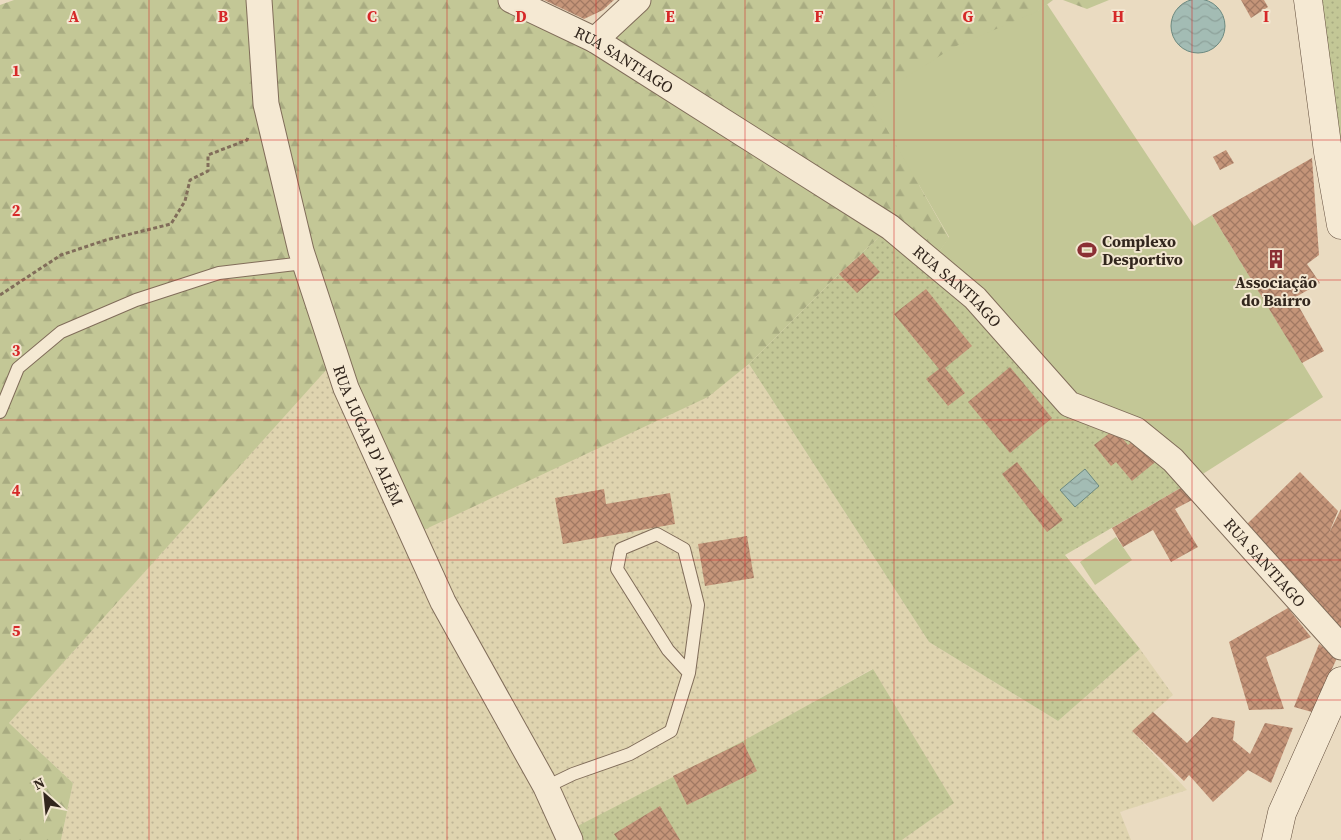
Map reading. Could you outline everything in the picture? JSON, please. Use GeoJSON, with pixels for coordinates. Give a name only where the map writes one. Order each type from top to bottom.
{"type":"FeatureCollection","features":[{"type":"Feature","properties":{"kind":"street","name":"RUA LUGAR D' ALÉM"},"geometry":{"type":"LineString","coordinates":[[259,0],[266,104],[304,263],[346,388],[443,602],[546,787],[570,840]]}},
{"type":"Feature","properties":{"kind":"street","name":"RUA SANTIAGO"},"geometry":{"type":"LineString","coordinates":[[511,0],[595,40],[890,227],[975,298],[1069,404],[1136,430],[1172,460],[1341,647]]}},
{"type":"Feature","properties":{"kind":"street"},"geometry":{"type":"LineString","coordinates":[[595,40],[638,0]]}},
{"type":"Feature","properties":{"kind":"street"},"geometry":{"type":"LineString","coordinates":[[1308,0],[1328,152],[1341,225]]}},
{"type":"Feature","properties":{"kind":"street"},"geometry":{"type":"LineString","coordinates":[[1276,840],[1282,812],[1341,681]]}},
{"type":"Feature","properties":{"kind":"lane"},"geometry":{"type":"LineString","coordinates":[[0,412],[18,368],[61,332],[136,300],[219,273],[304,263]]}},
{"type":"Feature","properties":{"kind":"lane"},"geometry":{"type":"LineString","coordinates":[[546,787],[573,774],[630,754],[671,731],[689,672],[698,605],[684,549],[656,534],[621,549],[618,569],[668,650],[689,672]]}},
{"type":"Feature","properties":{"kind":"path"},"geometry":{"type":"LineString","coordinates":[[0,295],[61,255],[106,240],[171,224],[185,201],[190,180],[208,171],[208,155],[247,140],[253,120],[266,104]]}},
{"type":"Feature","properties":{"kind":"shaded area"},"geometry":{"type":"Polygon","coordinates":[[[336,358],[628,433],[707,397],[749,364],[929,642],[1058,721],[1140,649],[1173,695],[1132,731],[1187,790],[1120,812],[1131,840],[902,840],[953,803],[872,669],[570,840],[61,840],[73,783],[9,723],[336,358]]]}},
{"type":"Feature","properties":{"kind":"green space"},"geometry":{"type":"Polygon","coordinates":[[[14,0],[511,0],[595,40],[638,0],[1053,0],[1037,12],[919,185],[949,238],[932,262],[890,227],[839,274],[749,364],[708,397],[413,535],[336,359],[9,723],[73,783],[61,840],[0,840],[0,5],[14,0]]]}},
{"type":"Feature","properties":{"kind":"green space"},"geometry":{"type":"Polygon","coordinates":[[[1063,0],[1109,0],[1087,9],[1063,0]]]}},
{"type":"Feature","properties":{"kind":"green space"},"geometry":{"type":"Polygon","coordinates":[[[1317,0],[1341,0],[1341,159],[1317,0]]]}},
{"type":"Feature","properties":{"kind":"green space","name":"Complexo Desportivo"},"geometry":{"type":"Polygon","coordinates":[[[1047,4],[1194,226],[1212,215],[1323,397],[1184,486],[1173,460],[1069,404],[932,262],[949,237],[870,100],[954,47],[1036,12],[1047,4]]]}},
{"type":"Feature","properties":{"kind":"green space"},"geometry":{"type":"Polygon","coordinates":[[[890,227],[1136,430],[1184,486],[1065,555],[1140,649],[1058,721],[929,642],[749,364],[839,274],[890,227]]]}},
{"type":"Feature","properties":{"kind":"green space"},"geometry":{"type":"Polygon","coordinates":[[[1116,537],[1132,560],[1095,585],[1080,562],[1116,537]]]}},
{"type":"Feature","properties":{"kind":"green space"},"geometry":{"type":"Polygon","coordinates":[[[873,669],[954,803],[902,840],[570,840],[566,832],[743,741],[873,669]]]}},
{"type":"Feature","properties":{"kind":"water"},"geometry":{"type":"Polygon","coordinates":[[[1198,-1],[1208,1],[1217,7],[1223,16],[1225,26],[1223,36],[1217,45],[1208,51],[1198,53],[1188,51],[1179,45],[1173,36],[1171,26],[1173,16],[1179,7],[1188,1],[1198,-1]]]}},
{"type":"Feature","properties":{"kind":"water"},"geometry":{"type":"Polygon","coordinates":[[[1085,469],[1099,486],[1075,507],[1060,490],[1085,469]]]}},
{"type":"Feature","properties":{"kind":"building"},"geometry":{"type":"Polygon","coordinates":[[[544,0],[614,0],[603,10],[584,19],[544,0]]]}},
{"type":"Feature","properties":{"kind":"building"},"geometry":{"type":"Polygon","coordinates":[[[1241,0],[1264,0],[1268,7],[1251,18],[1241,0]]]}},
{"type":"Feature","properties":{"kind":"building"},"geometry":{"type":"Polygon","coordinates":[[[1226,150],[1234,163],[1220,170],[1213,157],[1226,150]]]}},
{"type":"Feature","properties":{"kind":"building","name":"Associação do Bairro"},"geometry":{"type":"Polygon","coordinates":[[[1312,158],[1319,255],[1307,264],[1320,283],[1294,298],[1324,351],[1302,363],[1212,215],[1312,158]]]}},
{"type":"Feature","properties":{"kind":"building"},"geometry":{"type":"Polygon","coordinates":[[[863,253],[880,272],[857,293],[839,274],[863,253]]]}},
{"type":"Feature","properties":{"kind":"building"},"geometry":{"type":"Polygon","coordinates":[[[926,289],[972,346],[945,368],[965,393],[948,406],[926,379],[939,369],[894,314],[926,289]]]}},
{"type":"Feature","properties":{"kind":"building"},"geometry":{"type":"Polygon","coordinates":[[[1010,367],[1052,418],[1010,453],[968,402],[1010,367]]]}},
{"type":"Feature","properties":{"kind":"building"},"geometry":{"type":"Polygon","coordinates":[[[1115,429],[1128,445],[1140,435],[1159,459],[1132,481],[1116,462],[1111,466],[1094,445],[1115,429]]]}},
{"type":"Feature","properties":{"kind":"building"},"geometry":{"type":"Polygon","coordinates":[[[1017,462],[1063,520],[1047,532],[1002,474],[1017,462]]]}},
{"type":"Feature","properties":{"kind":"building"},"geometry":{"type":"Polygon","coordinates":[[[1300,472],[1338,511],[1329,533],[1341,509],[1341,631],[1242,529],[1300,472]]]}},
{"type":"Feature","properties":{"kind":"building"},"geometry":{"type":"Polygon","coordinates":[[[1184,486],[1192,500],[1175,509],[1198,547],[1171,562],[1153,530],[1123,547],[1112,528],[1184,486]]]}},
{"type":"Feature","properties":{"kind":"building"},"geometry":{"type":"Polygon","coordinates":[[[604,489],[606,504],[670,493],[675,524],[563,544],[555,498],[604,489]]]}},
{"type":"Feature","properties":{"kind":"building"},"geometry":{"type":"Polygon","coordinates":[[[747,536],[754,578],[705,586],[698,544],[747,536]]]}},
{"type":"Feature","properties":{"kind":"building"},"geometry":{"type":"Polygon","coordinates":[[[1288,608],[1311,637],[1266,657],[1284,709],[1249,710],[1229,642],[1288,608]]]}},
{"type":"Feature","properties":{"kind":"building"},"geometry":{"type":"Polygon","coordinates":[[[1319,644],[1337,658],[1312,712],[1294,707],[1319,644]]]}},
{"type":"Feature","properties":{"kind":"building"},"geometry":{"type":"Polygon","coordinates":[[[1153,712],[1187,743],[1212,717],[1235,721],[1233,740],[1250,754],[1265,723],[1293,728],[1271,783],[1248,770],[1213,802],[1189,775],[1184,781],[1132,731],[1153,712]]]}},
{"type":"Feature","properties":{"kind":"building"},"geometry":{"type":"Polygon","coordinates":[[[743,742],[757,771],[687,805],[673,776],[743,742]]]}},
{"type":"Feature","properties":{"kind":"building"},"geometry":{"type":"Polygon","coordinates":[[[660,806],[680,840],[618,840],[614,834],[660,806]]]}},
{"type":"Feature","properties":{"kind":"place","name":"Complexo Desportivo"},"geometry":{"type":"Point","coordinates":[1087,250]}},
{"type":"Feature","properties":{"kind":"place","name":"Associação do Bairro"},"geometry":{"type":"Point","coordinates":[1276,259]}}]}
